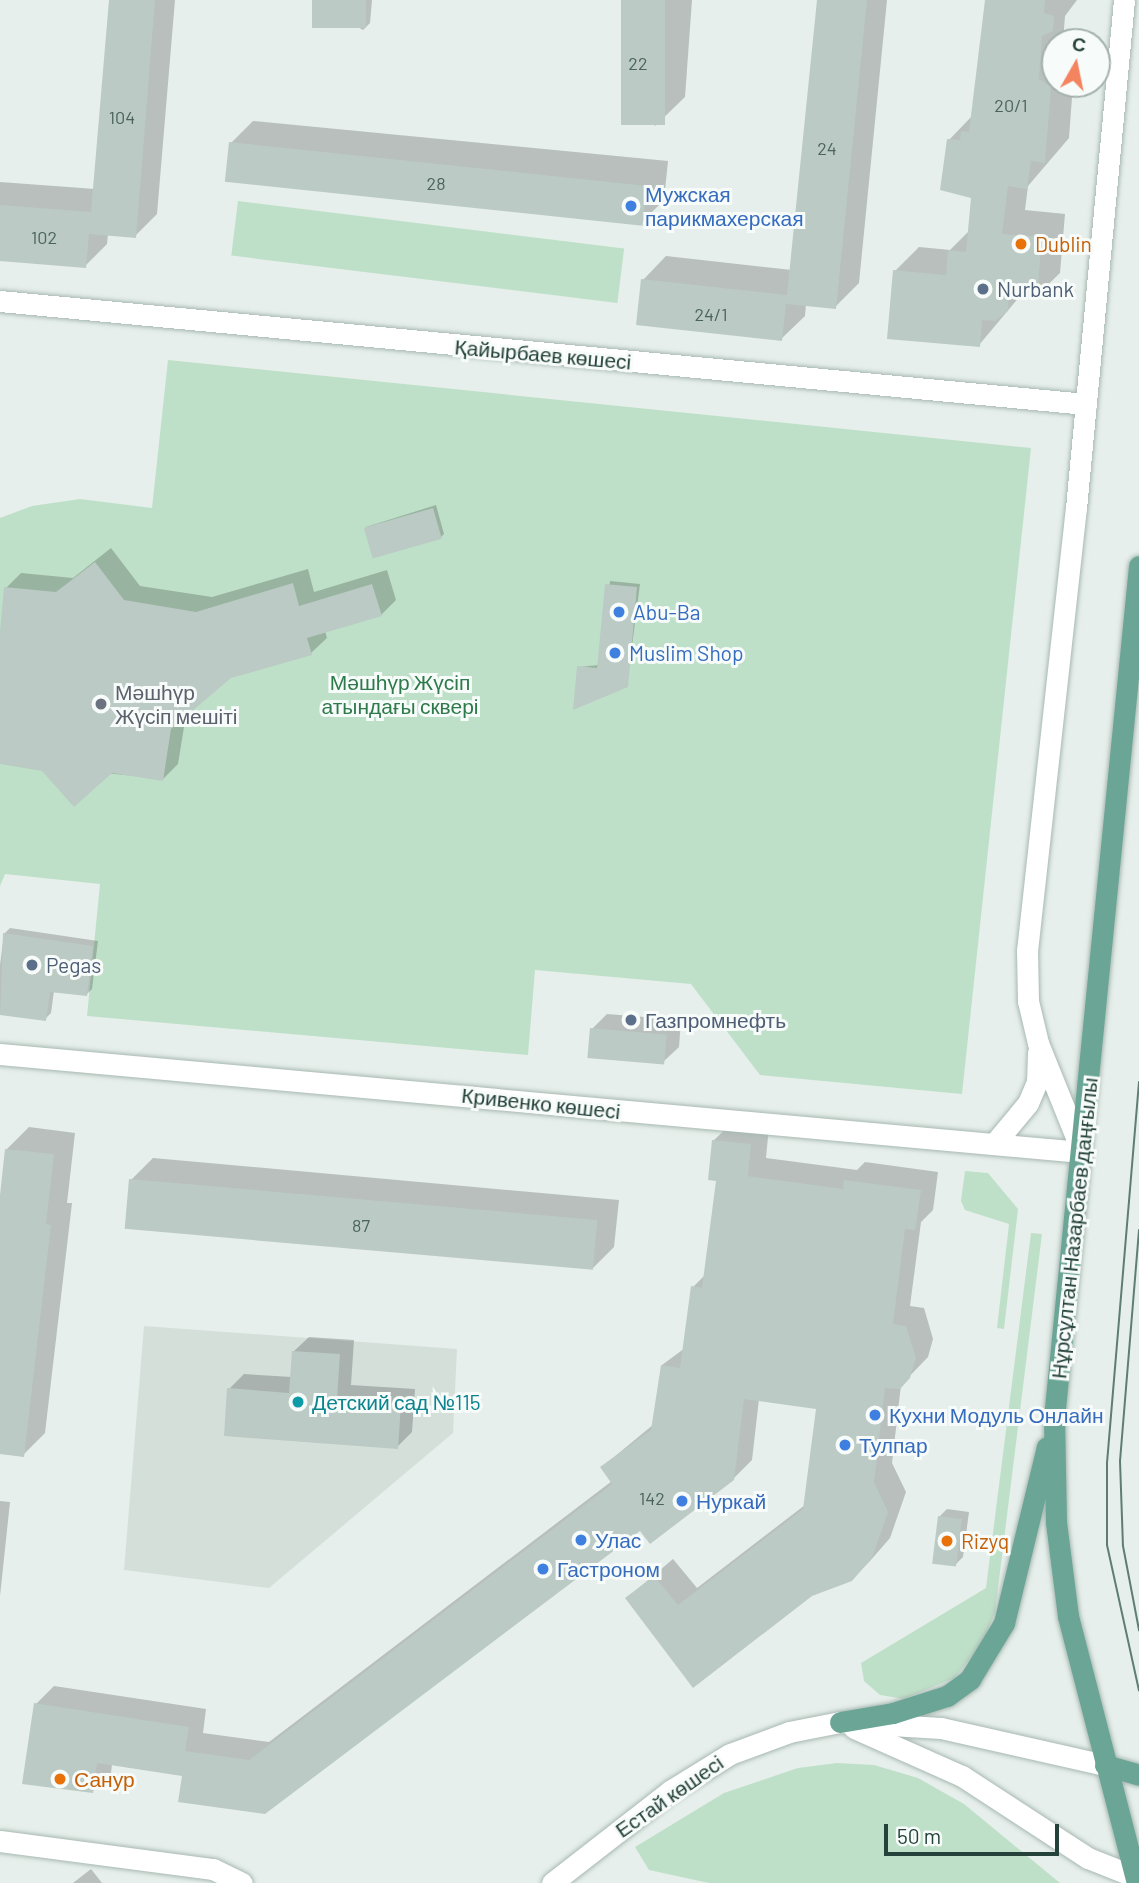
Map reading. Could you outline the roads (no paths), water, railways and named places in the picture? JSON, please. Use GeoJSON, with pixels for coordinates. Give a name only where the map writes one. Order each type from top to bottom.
{"type":"FeatureCollection","features":[{"type":"Feature","properties":{"kind":"main road","name":"Нұрсұлтан Назарбаев даңғылы"},"geometry":{"type":"LineString","coordinates":[[1138,1879],[1105,1765],[1069,1616],[1056,1522],[1054,1418],[1139,566]]}},
{"type":"Feature","properties":{"kind":"main road"},"geometry":{"type":"LineString","coordinates":[[840,1722],[893,1713],[947,1696],[970,1679],[988,1654],[1004,1623],[1054,1418]]}},
{"type":"Feature","properties":{"kind":"main road","name":"Естай көшесі"},"geometry":{"type":"LineString","coordinates":[[1105,1765],[1139,1774]]}},
{"type":"Feature","properties":{"kind":"street"},"geometry":{"type":"LineString","coordinates":[[1082,1152],[1038,1043],[1028,1001],[1027,951],[1086,404],[1124,0]]}},
{"type":"Feature","properties":{"kind":"street","name":"Қайырбаев көшесі"},"geometry":{"type":"LineString","coordinates":[[0,301],[1086,404]]}},
{"type":"Feature","properties":{"kind":"street"},"geometry":{"type":"LineString","coordinates":[[994,1144],[1028,1103],[1037,1082],[1038,1043]]}},
{"type":"Feature","properties":{"kind":"street","name":"Кривенко көшесі"},"geometry":{"type":"LineString","coordinates":[[0,1055],[1082,1152]]}},
{"type":"Feature","properties":{"kind":"street"},"geometry":{"type":"LineString","coordinates":[[840,1722],[962,1776],[1088,1858],[1138,1879]]}},
{"type":"Feature","properties":{"kind":"street","name":"Естай көшесі"},"geometry":{"type":"LineString","coordinates":[[552,1883],[670,1791],[730,1754],[789,1732],[840,1722],[941,1728],[1105,1765]]}},
{"type":"Feature","properties":{"kind":"street"},"geometry":{"type":"LineString","coordinates":[[0,1841],[213,1869],[242,1883]]}},
{"type":"Feature","properties":{"kind":"tram line"},"geometry":{"type":"LineString","coordinates":[[1139,1082],[1107,1462],[1107,1545],[1139,1691]]}},
{"type":"Feature","properties":{"kind":"tram line"},"geometry":{"type":"LineString","coordinates":[[1139,1230],[1120,1461],[1123,1546],[1139,1630]]}},
{"type":"Feature","properties":{"kind":"place","name":"Мужская парикмахерская"},"geometry":{"type":"Point","coordinates":[631,206]}},
{"type":"Feature","properties":{"kind":"place","name":"Dublin"},"geometry":{"type":"Point","coordinates":[1021,244]}},
{"type":"Feature","properties":{"kind":"place","name":"Nurbank"},"geometry":{"type":"Point","coordinates":[983,289]}},
{"type":"Feature","properties":{"kind":"place","name":"Abu-Ba"},"geometry":{"type":"Point","coordinates":[619,612]}},
{"type":"Feature","properties":{"kind":"place","name":"Muslim Shop"},"geometry":{"type":"Point","coordinates":[615,653]}},
{"type":"Feature","properties":{"kind":"place","name":"Мәшһүр Жүсіп мешіті"},"geometry":{"type":"Point","coordinates":[101,704]}},
{"type":"Feature","properties":{"kind":"place","name":"Pegas"},"geometry":{"type":"Point","coordinates":[32,965]}},
{"type":"Feature","properties":{"kind":"place","name":"Газпромнефть"},"geometry":{"type":"Point","coordinates":[631,1020]}},
{"type":"Feature","properties":{"kind":"place","name":"Детский сад №115"},"geometry":{"type":"Point","coordinates":[298,1402]}},
{"type":"Feature","properties":{"kind":"place","name":"Кухни Модуль Онлайн"},"geometry":{"type":"Point","coordinates":[875,1415]}},
{"type":"Feature","properties":{"kind":"place","name":"Тулпар"},"geometry":{"type":"Point","coordinates":[845,1445]}},
{"type":"Feature","properties":{"kind":"place","name":"Нуркай"},"geometry":{"type":"Point","coordinates":[682,1501]}},
{"type":"Feature","properties":{"kind":"place","name":"Улас"},"geometry":{"type":"Point","coordinates":[581,1540]}},
{"type":"Feature","properties":{"kind":"place","name":"Rizyq"},"geometry":{"type":"Point","coordinates":[947,1541]}},
{"type":"Feature","properties":{"kind":"place","name":"Гастроном"},"geometry":{"type":"Point","coordinates":[543,1569]}},
{"type":"Feature","properties":{"kind":"place","name":"Санур"},"geometry":{"type":"Point","coordinates":[60,1779]}},
{"type":"Feature","properties":{"kind":"park label","name":"Мәшһүр Жүсіп атындағы сквері"},"geometry":{"type":"Point","coordinates":[400,694]}}]}
